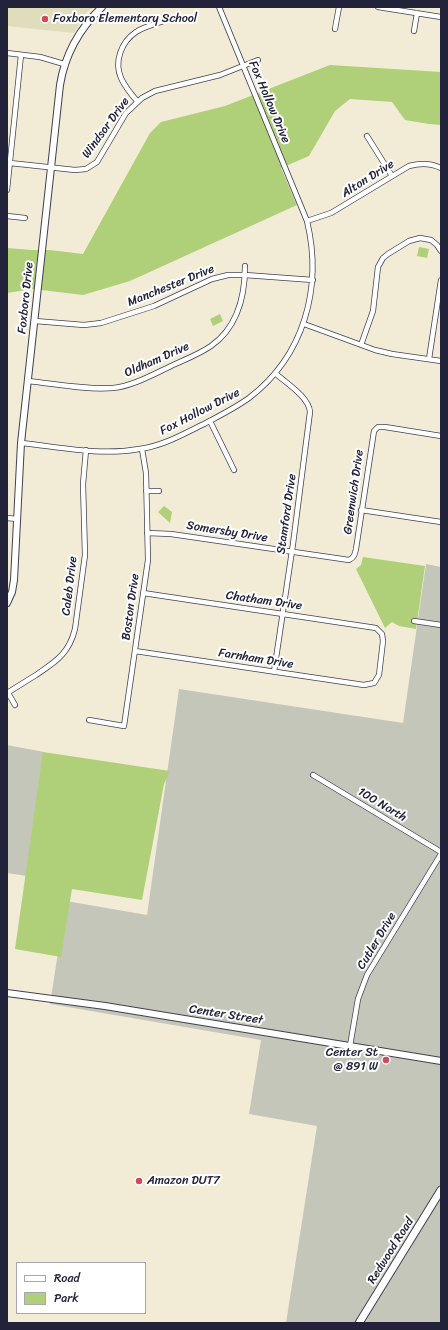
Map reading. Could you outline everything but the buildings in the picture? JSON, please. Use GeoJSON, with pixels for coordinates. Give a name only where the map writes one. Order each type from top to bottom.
{"type":"FeatureCollection","features":[{"type":"Feature","properties":{"kind":"main road","name":"Redwood Road"},"geometry":{"type":"LineString","coordinates":[[359,1323],[441,1190]]}},
{"type":"Feature","properties":{"kind":"street","name":"Foxboro Drive"},"geometry":{"type":"LineString","coordinates":[[7,603],[12,592],[14,580],[21,443],[60,85],[64,64],[72,46],[86,23],[102,7]]}},
{"type":"Feature","properties":{"kind":"street","name":"Fox Hollow Drive"},"geometry":{"type":"LineString","coordinates":[[21,443],[114,452],[142,449],[171,440],[210,421],[249,398],[274,374],[292,348],[304,324],[310,303],[313,280],[313,251],[307,221],[219,7]]}},
{"type":"Feature","properties":{"kind":"street"},"geometry":{"type":"LineString","coordinates":[[335,29],[339,7]]}},
{"type":"Feature","properties":{"kind":"street"},"geometry":{"type":"LineString","coordinates":[[378,7],[441,17]]}},
{"type":"Feature","properties":{"kind":"street"},"geometry":{"type":"LineString","coordinates":[[414,31],[417,13]]}},
{"type":"Feature","properties":{"kind":"street"},"geometry":{"type":"LineString","coordinates":[[137,101],[126,86],[119,72],[118,62],[122,48],[127,39],[135,32],[176,17]]}},
{"type":"Feature","properties":{"kind":"street"},"geometry":{"type":"LineString","coordinates":[[7,53],[40,57],[64,64]]}},
{"type":"Feature","properties":{"kind":"street"},"geometry":{"type":"LineString","coordinates":[[7,190],[21,55]]}},
{"type":"Feature","properties":{"kind":"street","name":"Windsor Drive"},"geometry":{"type":"LineString","coordinates":[[10,163],[80,170],[89,167],[95,164],[126,113],[137,101],[155,91],[215,76],[258,60]]}},
{"type":"Feature","properties":{"kind":"street"},"geometry":{"type":"LineString","coordinates":[[367,136],[392,176]]}},
{"type":"Feature","properties":{"kind":"street","name":"Alton Drive"},"geometry":{"type":"LineString","coordinates":[[307,221],[331,213],[409,166],[414,164],[429,164],[441,167]]}},
{"type":"Feature","properties":{"kind":"street"},"geometry":{"type":"LineString","coordinates":[[7,216],[25,218]]}},
{"type":"Feature","properties":{"kind":"street"},"geometry":{"type":"LineString","coordinates":[[361,345],[373,311],[378,271],[381,261],[388,254],[416,238],[424,238],[434,242],[441,251]]}},
{"type":"Feature","properties":{"kind":"street"},"geometry":{"type":"LineString","coordinates":[[245,266],[245,275]]}},
{"type":"Feature","properties":{"kind":"street","name":"Manchester Drive"},"geometry":{"type":"LineString","coordinates":[[35,321],[95,325],[154,306],[217,277],[228,275],[313,280]]}},
{"type":"Feature","properties":{"kind":"street","name":"Oldham Drive"},"geometry":{"type":"LineString","coordinates":[[28,381],[97,389],[120,387],[142,380],[205,350],[225,334],[237,316],[243,296],[245,275]]}},
{"type":"Feature","properties":{"kind":"street"},"geometry":{"type":"LineString","coordinates":[[429,360],[441,280]]}},
{"type":"Feature","properties":{"kind":"street"},"geometry":{"type":"LineString","coordinates":[[304,324],[383,352],[441,361]]}},
{"type":"Feature","properties":{"kind":"street","name":"Stamford Drive"},"geometry":{"type":"LineString","coordinates":[[274,374],[305,399],[310,408],[292,552],[274,672]]}},
{"type":"Feature","properties":{"kind":"street"},"geometry":{"type":"LineString","coordinates":[[210,421],[234,470]]}},
{"type":"Feature","properties":{"kind":"street","name":"Greenwich Drive"},"geometry":{"type":"LineString","coordinates":[[352,559],[356,549],[372,437],[376,428],[385,427],[441,436]]}},
{"type":"Feature","properties":{"kind":"street","name":"Boston Drive"},"geometry":{"type":"LineString","coordinates":[[89,720],[124,726],[148,560],[146,469],[142,449]]}},
{"type":"Feature","properties":{"kind":"street","name":"Caleb Drive"},"geometry":{"type":"LineString","coordinates":[[15,705],[7,693],[57,661],[64,653],[75,630],[85,555],[83,484],[86,450]]}},
{"type":"Feature","properties":{"kind":"street"},"geometry":{"type":"LineString","coordinates":[[146,491],[159,491]]}},
{"type":"Feature","properties":{"kind":"street"},"geometry":{"type":"LineString","coordinates":[[361,510],[441,522]]}},
{"type":"Feature","properties":{"kind":"street"},"geometry":{"type":"LineString","coordinates":[[7,518],[17,519]]}},
{"type":"Feature","properties":{"kind":"street","name":"Somersby Drive"},"geometry":{"type":"LineString","coordinates":[[147,533],[169,533],[342,560],[352,559]]}},
{"type":"Feature","properties":{"kind":"street","name":"Chatham Drive"},"geometry":{"type":"LineString","coordinates":[[143,593],[373,628],[381,632],[383,637],[378,675],[374,683]]}},
{"type":"Feature","properties":{"kind":"street"},"geometry":{"type":"LineString","coordinates":[[414,621],[441,625]]}},
{"type":"Feature","properties":{"kind":"street","name":"Farnham Drive"},"geometry":{"type":"LineString","coordinates":[[135,651],[364,685],[374,683]]}},
{"type":"Feature","properties":{"kind":"street","name":"100 North"},"geometry":{"type":"LineString","coordinates":[[312,775],[441,853]]}},
{"type":"Feature","properties":{"kind":"street","name":"Cutler Drive"},"geometry":{"type":"LineString","coordinates":[[350,1046],[358,999],[367,976],[441,853]]}},
{"type":"Feature","properties":{"kind":"street","name":"Center Street"},"geometry":{"type":"LineString","coordinates":[[7,993],[111,1007],[441,1061]]}},
{"type":"Feature","properties":{"kind":"shaded area","name":"Foxboro Elementary School"},"geometry":{"type":"Polygon","coordinates":[[[7,7],[94,7],[87,12],[74,33],[7,26],[7,7]]]}},
{"type":"Feature","properties":{"kind":"shaded area"},"geometry":{"type":"Polygon","coordinates":[[[426,564],[441,567],[441,1323],[286,1323],[317,1126],[249,1114],[261,1040],[50,1004],[66,901],[147,915],[179,689],[403,723],[426,564]]]}},
{"type":"Feature","properties":{"kind":"shaded area"},"geometry":{"type":"Polygon","coordinates":[[[7,745],[44,752],[27,876],[7,873],[7,745]]]}},
{"type":"Feature","properties":{"kind":"green space"},"geometry":{"type":"Polygon","coordinates":[[[330,65],[441,72],[441,125],[405,120],[392,102],[350,99],[335,111],[309,156],[281,168],[297,205],[130,281],[83,295],[33,289],[7,293],[7,248],[50,250],[83,254],[150,133],[161,122],[225,106],[330,65]]]}},
{"type":"Feature","properties":{"kind":"green space"},"geometry":{"type":"Polygon","coordinates":[[[419,247],[429,249],[427,258],[417,256],[419,247]]]}},
{"type":"Feature","properties":{"kind":"green space"},"geometry":{"type":"Polygon","coordinates":[[[220,314],[223,321],[213,326],[210,319],[220,314]]]}},
{"type":"Feature","properties":{"kind":"green space"},"geometry":{"type":"Polygon","coordinates":[[[164,506],[172,512],[170,523],[158,512],[164,506]]]}},
{"type":"Feature","properties":{"kind":"green space"},"geometry":{"type":"Polygon","coordinates":[[[363,557],[425,566],[416,629],[399,626],[392,622],[385,628],[356,569],[361,565],[363,557]]]}},
{"type":"Feature","properties":{"kind":"green space"},"geometry":{"type":"Polygon","coordinates":[[[43,752],[170,771],[164,784],[142,900],[72,889],[61,957],[15,949],[43,752]]]}},
{"type":"Feature","properties":{"kind":"place","name":"Foxboro Elementary School"},"geometry":{"type":"Point","coordinates":[45,19]}},
{"type":"Feature","properties":{"kind":"place","name":"Center St @ 891 W"},"geometry":{"type":"Point","coordinates":[386,1060]}},
{"type":"Feature","properties":{"kind":"place","name":"Amazon DUT7"},"geometry":{"type":"Point","coordinates":[139,1181]}}]}
